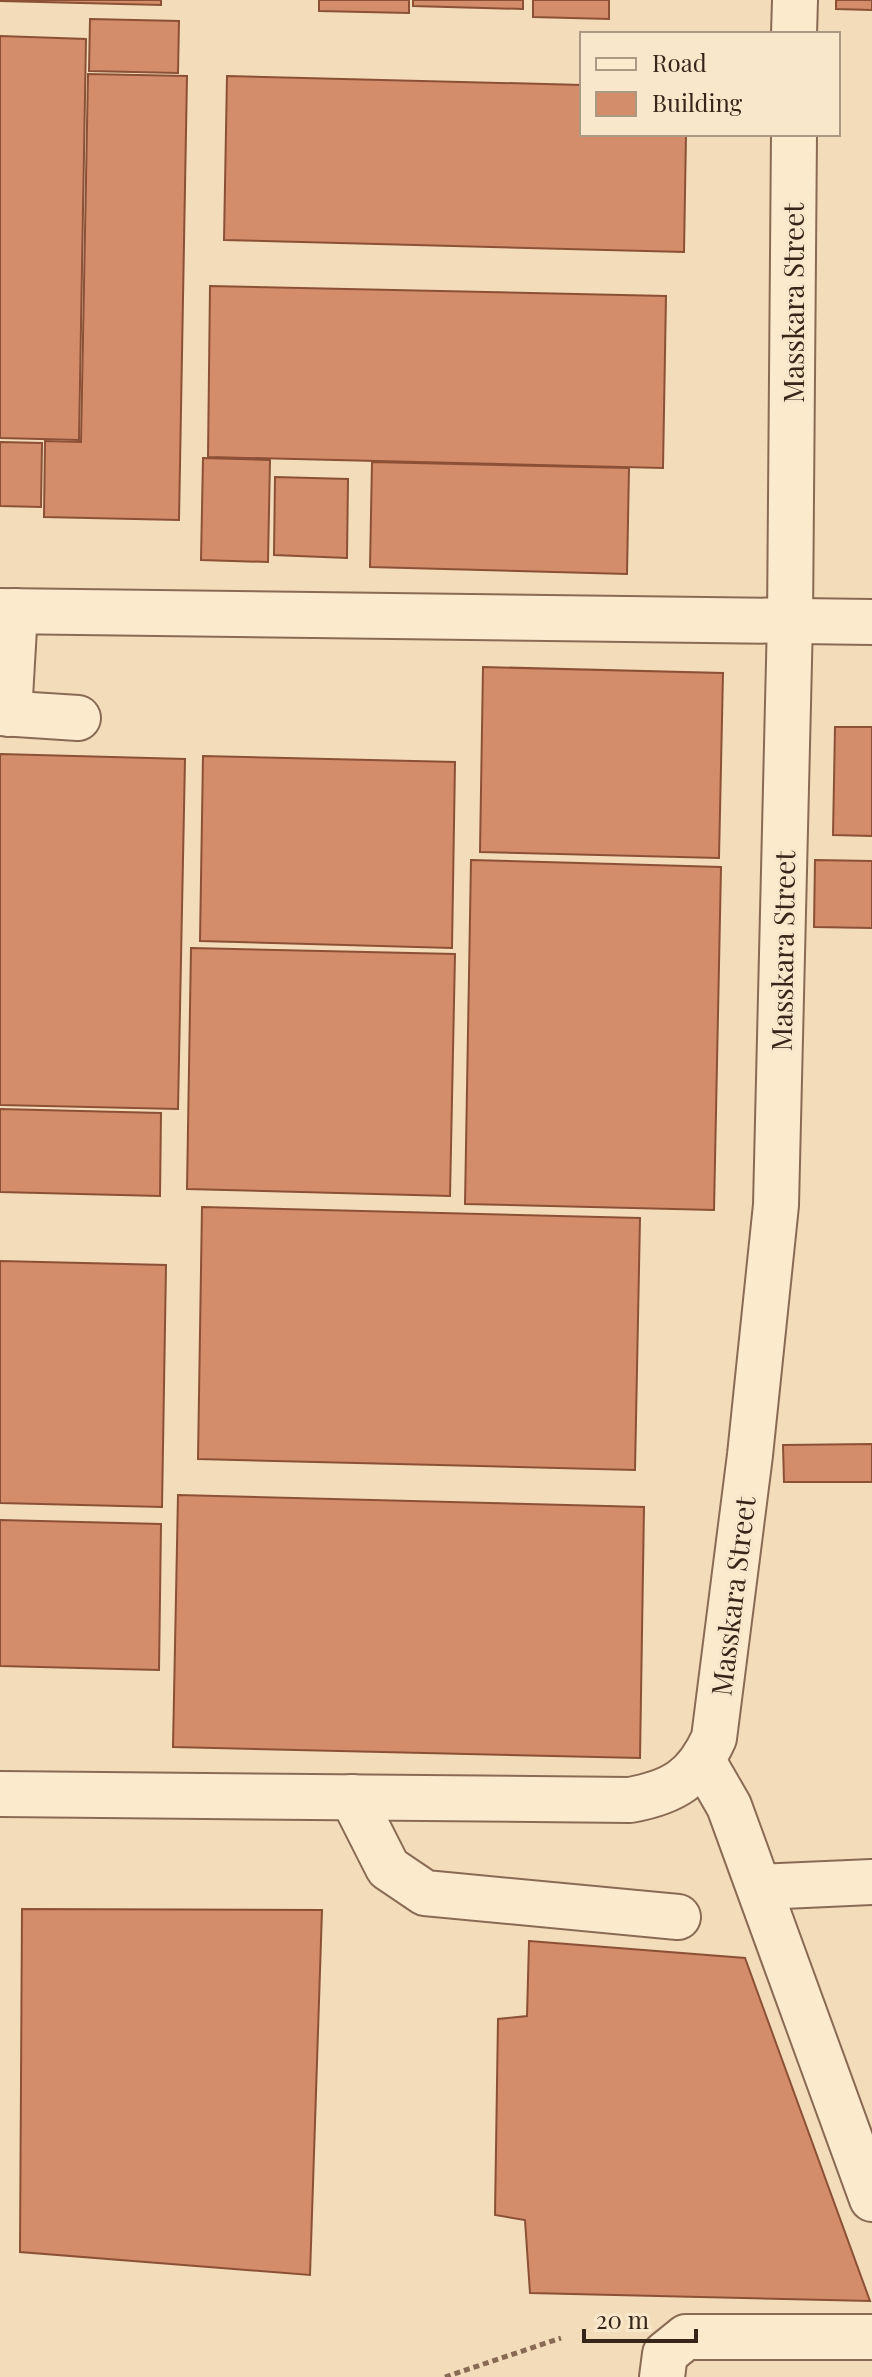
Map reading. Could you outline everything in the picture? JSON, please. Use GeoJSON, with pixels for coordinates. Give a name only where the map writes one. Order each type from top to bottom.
{"type":"FeatureCollection","features":[{"type":"Feature","properties":{"kind":"street"},"geometry":{"type":"LineString","coordinates":[[794,32],[795,0]]}},
{"type":"Feature","properties":{"kind":"street","name":"Masskara Street"},"geometry":{"type":"LineString","coordinates":[[703,1761],[714,1738],[750,1455],[776,1205],[790,620],[794,136]]}},
{"type":"Feature","properties":{"kind":"street"},"geometry":{"type":"LineString","coordinates":[[78,718],[4,713],[8,611],[872,622]]}},
{"type":"Feature","properties":{"kind":"street"},"geometry":{"type":"LineString","coordinates":[[0,1794],[630,1800],[652,1796],[673,1785],[692,1774],[703,1761],[729,1806],[872,2199]]}},
{"type":"Feature","properties":{"kind":"street"},"geometry":{"type":"LineString","coordinates":[[352,1797],[388,1868],[425,1893],[678,1917]]}},
{"type":"Feature","properties":{"kind":"street"},"geometry":{"type":"LineString","coordinates":[[759,1887],[872,1882]]}},
{"type":"Feature","properties":{"kind":"street"},"geometry":{"type":"LineString","coordinates":[[662,2377],[665,2354],[686,2337],[872,2337]]}},
{"type":"Feature","properties":{"kind":"path"},"geometry":{"type":"LineString","coordinates":[[445,2377],[561,2338]]}},
{"type":"Feature","properties":{"kind":"building"},"geometry":{"type":"Polygon","coordinates":[[[161,0],[161,5],[0,1],[161,0]]]}},
{"type":"Feature","properties":{"kind":"building"},"geometry":{"type":"Polygon","coordinates":[[[319,0],[409,0],[409,13],[319,11],[319,0]]]}},
{"type":"Feature","properties":{"kind":"building"},"geometry":{"type":"Polygon","coordinates":[[[413,0],[523,0],[523,9],[413,6],[413,0]]]}},
{"type":"Feature","properties":{"kind":"building"},"geometry":{"type":"Polygon","coordinates":[[[533,0],[609,0],[609,19],[533,17],[533,0]]]}},
{"type":"Feature","properties":{"kind":"building"},"geometry":{"type":"Polygon","coordinates":[[[836,0],[872,0],[872,10],[836,9],[836,0]]]}},
{"type":"Feature","properties":{"kind":"building"},"geometry":{"type":"Polygon","coordinates":[[[90,19],[179,21],[178,73],[89,71],[90,19]]]}},
{"type":"Feature","properties":{"kind":"building"},"geometry":{"type":"Polygon","coordinates":[[[0,36],[86,39],[79,440],[0,438],[0,36]]]}},
{"type":"Feature","properties":{"kind":"building"},"geometry":{"type":"Polygon","coordinates":[[[88,74],[187,76],[179,520],[44,517],[45,441],[81,442],[88,74]]]}},
{"type":"Feature","properties":{"kind":"building"},"geometry":{"type":"Polygon","coordinates":[[[227,76],[580,85],[580,136],[686,136],[684,252],[224,240],[227,76]]]}},
{"type":"Feature","properties":{"kind":"building"},"geometry":{"type":"Polygon","coordinates":[[[210,286],[666,296],[663,468],[208,457],[210,286]]]}},
{"type":"Feature","properties":{"kind":"building"},"geometry":{"type":"Polygon","coordinates":[[[0,442],[42,443],[41,507],[0,506],[0,442]]]}},
{"type":"Feature","properties":{"kind":"building"},"geometry":{"type":"Polygon","coordinates":[[[203,458],[270,460],[268,562],[201,560],[203,458]]]}},
{"type":"Feature","properties":{"kind":"building"},"geometry":{"type":"Polygon","coordinates":[[[372,462],[629,468],[627,574],[370,567],[372,462]]]}},
{"type":"Feature","properties":{"kind":"building"},"geometry":{"type":"Polygon","coordinates":[[[275,477],[348,479],[347,558],[274,555],[275,477]]]}},
{"type":"Feature","properties":{"kind":"building"},"geometry":{"type":"Polygon","coordinates":[[[483,667],[723,673],[719,858],[480,852],[483,667]]]}},
{"type":"Feature","properties":{"kind":"building"},"geometry":{"type":"Polygon","coordinates":[[[835,727],[872,727],[872,836],[833,835],[835,727]]]}},
{"type":"Feature","properties":{"kind":"building"},"geometry":{"type":"Polygon","coordinates":[[[0,754],[185,759],[178,1109],[0,1105],[0,754]]]}},
{"type":"Feature","properties":{"kind":"building"},"geometry":{"type":"Polygon","coordinates":[[[203,756],[455,762],[452,948],[200,941],[203,756]]]}},
{"type":"Feature","properties":{"kind":"building"},"geometry":{"type":"Polygon","coordinates":[[[471,860],[721,867],[714,1210],[465,1204],[471,860]]]}},
{"type":"Feature","properties":{"kind":"building"},"geometry":{"type":"Polygon","coordinates":[[[815,860],[872,861],[872,928],[814,927],[815,860]]]}},
{"type":"Feature","properties":{"kind":"building"},"geometry":{"type":"Polygon","coordinates":[[[191,948],[455,954],[450,1196],[187,1189],[191,948]]]}},
{"type":"Feature","properties":{"kind":"building"},"geometry":{"type":"Polygon","coordinates":[[[0,1109],[161,1113],[160,1196],[0,1192],[0,1109]]]}},
{"type":"Feature","properties":{"kind":"building"},"geometry":{"type":"Polygon","coordinates":[[[202,1207],[640,1218],[635,1470],[198,1459],[202,1207]]]}},
{"type":"Feature","properties":{"kind":"building"},"geometry":{"type":"Polygon","coordinates":[[[0,1261],[166,1265],[162,1507],[0,1503],[0,1261]]]}},
{"type":"Feature","properties":{"kind":"building"},"geometry":{"type":"Polygon","coordinates":[[[872,1444],[872,1482],[784,1482],[783,1445],[872,1444]]]}},
{"type":"Feature","properties":{"kind":"building"},"geometry":{"type":"Polygon","coordinates":[[[178,1495],[644,1507],[640,1758],[173,1747],[178,1495]]]}},
{"type":"Feature","properties":{"kind":"building"},"geometry":{"type":"Polygon","coordinates":[[[0,1520],[161,1524],[159,1670],[0,1666],[0,1520]]]}},
{"type":"Feature","properties":{"kind":"building"},"geometry":{"type":"Polygon","coordinates":[[[22,1909],[322,1910],[310,2275],[20,2252],[22,1909]]]}},
{"type":"Feature","properties":{"kind":"building"},"geometry":{"type":"Polygon","coordinates":[[[529,1941],[745,1958],[870,2301],[530,2293],[525,2220],[495,2215],[498,2019],[527,2016],[529,1941]]]}}]}
